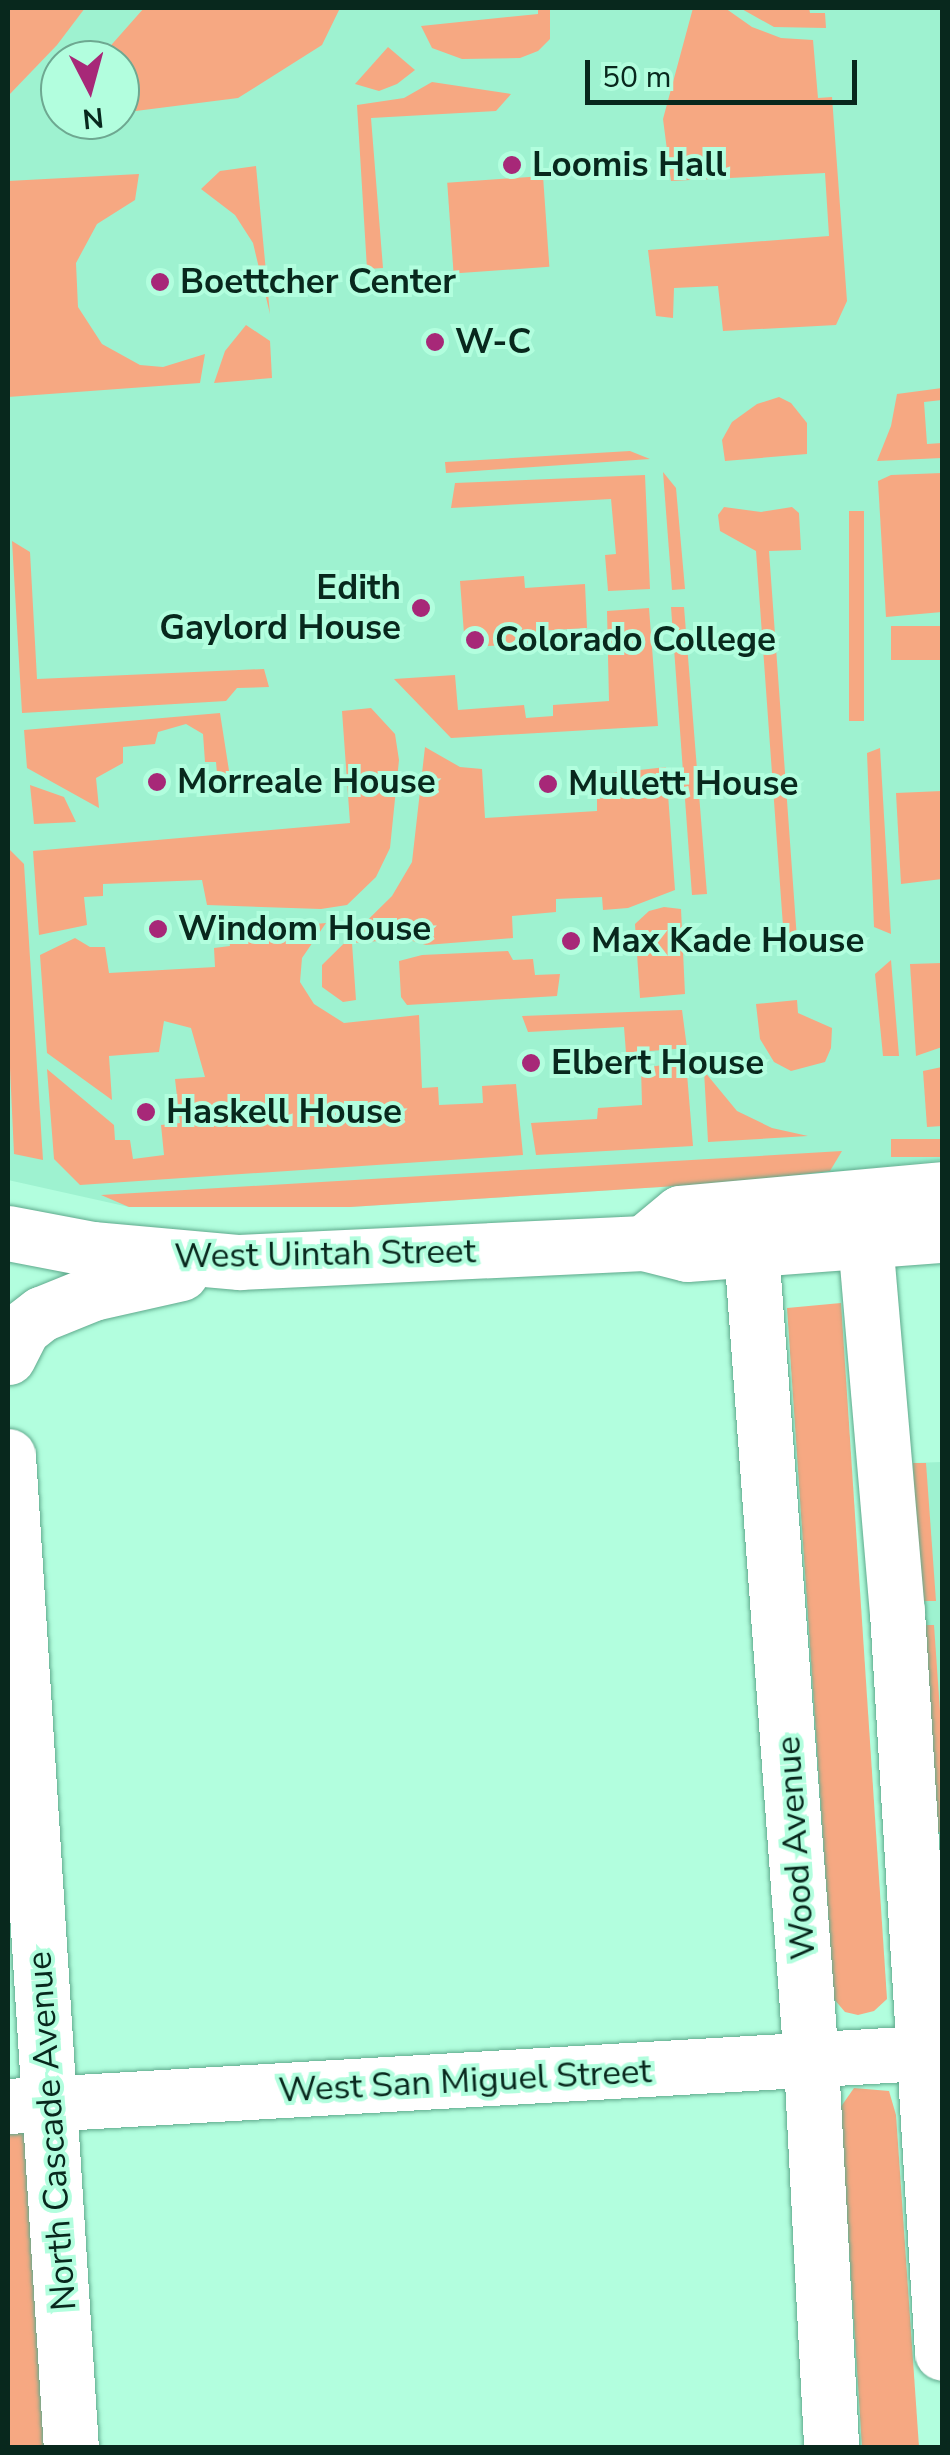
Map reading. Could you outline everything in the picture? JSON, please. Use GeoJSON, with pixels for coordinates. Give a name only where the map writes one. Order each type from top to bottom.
{"type":"FeatureCollection","features":[{"type":"Feature","properties":{"kind":"street"},"geometry":{"type":"LineString","coordinates":[[644,1243],[680,1213],[942,1189]]}},
{"type":"Feature","properties":{"kind":"street","name":"West Uintah Street"},"geometry":{"type":"LineString","coordinates":[[8,1233],[92,1249],[239,1262],[644,1243],[687,1254],[942,1234]]}},
{"type":"Feature","properties":{"kind":"street"},"geometry":{"type":"LineString","coordinates":[[865,1240],[898,1612],[942,2332]]}},
{"type":"Feature","properties":{"kind":"street","name":"Wood Avenue"},"geometry":{"type":"LineString","coordinates":[[750,1249],[811,2062],[831,2448]]}},
{"type":"Feature","properties":{"kind":"street"},"geometry":{"type":"LineString","coordinates":[[8,1357],[24,1328],[60,1304],[153,1278],[239,1262]]}},
{"type":"Feature","properties":{"kind":"street","name":"North Cascade Avenue"},"geometry":{"type":"LineString","coordinates":[[8,1456],[30,2104],[71,2448]]}},
{"type":"Feature","properties":{"kind":"street","name":"West San Miguel Street"},"geometry":{"type":"LineString","coordinates":[[30,2104],[922,2053]]}},
{"type":"Feature","properties":{"kind":"shaded area","name":"Colorado College"},"geometry":{"type":"Polygon","coordinates":[[[8,8],[942,8],[942,1160],[739,1182],[350,1207],[129,1207],[8,1180],[8,8]]]}},
{"type":"Feature","properties":{"kind":"shaded area"},"geometry":{"type":"Polygon","coordinates":[[[8,8],[85,8],[61,40],[40,40],[40,63],[8,96],[8,8]]]}},
{"type":"Feature","properties":{"kind":"shaded area"},"geometry":{"type":"Polygon","coordinates":[[[144,8],[340,8],[322,45],[238,98],[140,110],[140,40],[116,40],[144,8]]]}},
{"type":"Feature","properties":{"kind":"shaded area"},"geometry":{"type":"Polygon","coordinates":[[[538,8],[550,8],[550,39],[538,51],[520,58],[462,59],[432,48],[421,26],[538,14],[538,8]]]}},
{"type":"Feature","properties":{"kind":"shaded area"},"geometry":{"type":"Polygon","coordinates":[[[693,8],[725,8],[752,27],[781,38],[813,40],[818,98],[832,97],[847,301],[836,325],[723,331],[718,286],[674,288],[673,318],[656,316],[648,250],[829,236],[825,173],[671,181],[663,119],[693,8]]]}},
{"type":"Feature","properties":{"kind":"shaded area"},"geometry":{"type":"Polygon","coordinates":[[[740,8],[809,8],[810,13],[825,13],[826,28],[774,27],[740,8]]]}},
{"type":"Feature","properties":{"kind":"shaded area"},"geometry":{"type":"Polygon","coordinates":[[[388,47],[415,70],[397,84],[379,91],[355,84],[388,47]]]}},
{"type":"Feature","properties":{"kind":"shaded area"},"geometry":{"type":"Polygon","coordinates":[[[432,82],[511,94],[496,111],[371,118],[383,268],[367,269],[357,105],[404,98],[432,82]]]}},
{"type":"Feature","properties":{"kind":"shaded area"},"geometry":{"type":"Polygon","coordinates":[[[256,166],[270,314],[253,243],[235,215],[201,189],[220,171],[256,166]]]}},
{"type":"Feature","properties":{"kind":"shaded area"},"geometry":{"type":"Polygon","coordinates":[[[139,174],[135,200],[97,224],[76,263],[78,307],[102,344],[140,365],[163,367],[205,354],[200,383],[8,397],[8,181],[139,174]]]}},
{"type":"Feature","properties":{"kind":"shaded area"},"geometry":{"type":"Polygon","coordinates":[[[543,176],[549,267],[454,273],[447,183],[543,176]]]}},
{"type":"Feature","properties":{"kind":"shaded area"},"geometry":{"type":"Polygon","coordinates":[[[246,325],[270,341],[272,378],[214,383],[225,351],[246,325]]]}},
{"type":"Feature","properties":{"kind":"shaded area"},"geometry":{"type":"Polygon","coordinates":[[[942,388],[942,400],[924,402],[927,444],[942,443],[942,458],[877,461],[891,426],[897,394],[942,388]]]}},
{"type":"Feature","properties":{"kind":"shaded area"},"geometry":{"type":"Polygon","coordinates":[[[779,397],[791,403],[807,423],[807,454],[725,461],[722,440],[732,422],[757,404],[779,397]]]}},
{"type":"Feature","properties":{"kind":"shaded area"},"geometry":{"type":"Polygon","coordinates":[[[630,451],[650,459],[446,473],[445,462],[630,451]]]}},
{"type":"Feature","properties":{"kind":"shaded area"},"geometry":{"type":"Polygon","coordinates":[[[663,472],[676,488],[685,589],[672,590],[663,472]]]}},
{"type":"Feature","properties":{"kind":"shaded area"},"geometry":{"type":"Polygon","coordinates":[[[942,473],[942,612],[886,617],[878,481],[891,475],[942,473]]]}},
{"type":"Feature","properties":{"kind":"shaded area"},"geometry":{"type":"Polygon","coordinates":[[[645,475],[650,589],[608,591],[605,555],[616,554],[611,499],[451,508],[455,483],[645,475]]]}},
{"type":"Feature","properties":{"kind":"shaded area"},"geometry":{"type":"Polygon","coordinates":[[[724,507],[761,512],[792,507],[799,513],[801,550],[769,551],[797,939],[784,940],[756,551],[720,531],[718,515],[724,507]]]}},
{"type":"Feature","properties":{"kind":"shaded area"},"geometry":{"type":"Polygon","coordinates":[[[849,511],[864,511],[864,721],[849,721],[849,511]]]}},
{"type":"Feature","properties":{"kind":"shaded area"},"geometry":{"type":"Polygon","coordinates":[[[12,541],[30,552],[37,679],[264,669],[269,687],[237,688],[226,701],[22,713],[12,541]]]}},
{"type":"Feature","properties":{"kind":"shaded area"},"geometry":{"type":"Polygon","coordinates":[[[524,576],[525,588],[585,584],[587,628],[536,631],[536,644],[465,647],[460,581],[524,576]]]}},
{"type":"Feature","properties":{"kind":"shaded area"},"geometry":{"type":"Polygon","coordinates":[[[671,607],[684,607],[707,894],[692,895],[671,607]]]}},
{"type":"Feature","properties":{"kind":"shaded area"},"geometry":{"type":"Polygon","coordinates":[[[649,608],[658,726],[451,738],[394,679],[455,675],[458,710],[524,705],[526,718],[553,716],[553,705],[609,701],[607,611],[649,608]]]}},
{"type":"Feature","properties":{"kind":"shaded area"},"geometry":{"type":"Polygon","coordinates":[[[891,626],[942,626],[942,660],[891,660],[891,626]]]}},
{"type":"Feature","properties":{"kind":"shaded area"},"geometry":{"type":"Polygon","coordinates":[[[371,708],[395,734],[399,760],[390,848],[376,877],[347,905],[321,909],[207,905],[202,880],[103,884],[103,896],[84,897],[87,925],[39,935],[33,851],[350,823],[342,711],[371,708]]]}},
{"type":"Feature","properties":{"kind":"shaded area"},"geometry":{"type":"Polygon","coordinates":[[[220,713],[230,777],[218,785],[216,762],[205,762],[203,734],[186,724],[158,732],[155,744],[123,747],[123,763],[96,778],[99,808],[27,768],[24,730],[220,713]]]}},
{"type":"Feature","properties":{"kind":"shaded area"},"geometry":{"type":"Polygon","coordinates":[[[425,747],[460,767],[482,769],[485,818],[597,811],[597,799],[614,796],[613,773],[666,767],[675,890],[628,908],[603,910],[602,897],[556,899],[556,912],[512,916],[513,938],[426,945],[406,939],[352,943],[356,1000],[343,1002],[322,987],[322,965],[392,896],[412,862],[425,747]]]}},
{"type":"Feature","properties":{"kind":"shaded area"},"geometry":{"type":"Polygon","coordinates":[[[880,748],[891,934],[874,927],[867,753],[880,748]]]}},
{"type":"Feature","properties":{"kind":"shaded area"},"geometry":{"type":"Polygon","coordinates":[[[30,785],[64,797],[76,822],[34,824],[30,785]]]}},
{"type":"Feature","properties":{"kind":"shaded area"},"geometry":{"type":"Polygon","coordinates":[[[942,791],[942,879],[901,884],[896,793],[942,791]]]}},
{"type":"Feature","properties":{"kind":"shaded area"},"geometry":{"type":"Polygon","coordinates":[[[10,850],[24,864],[43,1160],[14,1154],[8,1025],[10,850]]]}},
{"type":"Feature","properties":{"kind":"shaded area"},"geometry":{"type":"Polygon","coordinates":[[[664,907],[681,909],[685,994],[640,998],[635,924],[649,911],[664,907]]]}},
{"type":"Feature","properties":{"kind":"shaded area"},"geometry":{"type":"Polygon","coordinates":[[[326,923],[302,958],[300,982],[314,1004],[344,1023],[419,1015],[422,1088],[438,1087],[439,1105],[483,1103],[482,1086],[516,1084],[523,1155],[80,1185],[54,1159],[47,1069],[114,1125],[115,1140],[130,1140],[133,1159],[164,1155],[161,1125],[180,1123],[175,1079],[205,1077],[191,1028],[164,1021],[159,1052],[109,1056],[112,1100],[47,1053],[40,955],[75,938],[90,947],[105,947],[109,973],[215,967],[214,948],[230,946],[228,932],[326,923]]]}},
{"type":"Feature","properties":{"kind":"shaded area"},"geometry":{"type":"Polygon","coordinates":[[[508,951],[513,960],[533,959],[535,975],[560,974],[557,996],[407,1005],[401,997],[399,961],[422,955],[508,951]]]}},
{"type":"Feature","properties":{"kind":"shaded area"},"geometry":{"type":"Polygon","coordinates":[[[891,960],[899,1056],[883,1056],[875,974],[891,960]]]}},
{"type":"Feature","properties":{"kind":"shaded area"},"geometry":{"type":"Polygon","coordinates":[[[942,963],[942,1047],[916,1056],[910,964],[942,963]]]}},
{"type":"Feature","properties":{"kind":"shaded area"},"geometry":{"type":"Polygon","coordinates":[[[797,1000],[798,1013],[832,1028],[831,1048],[825,1062],[791,1071],[774,1062],[760,1039],[756,1004],[797,1000]]]}},
{"type":"Feature","properties":{"kind":"shaded area"},"geometry":{"type":"Polygon","coordinates":[[[682,1010],[687,1048],[626,1053],[624,1027],[528,1032],[522,1016],[682,1010]]]}},
{"type":"Feature","properties":{"kind":"shaded area"},"geometry":{"type":"Polygon","coordinates":[[[686,1062],[693,1146],[536,1155],[531,1123],[597,1119],[598,1108],[642,1105],[641,1068],[686,1062]]]}},
{"type":"Feature","properties":{"kind":"shaded area"},"geometry":{"type":"Polygon","coordinates":[[[942,1067],[942,1126],[927,1127],[923,1071],[942,1067]]]}},
{"type":"Feature","properties":{"kind":"shaded area"},"geometry":{"type":"Polygon","coordinates":[[[704,1071],[737,1111],[772,1128],[808,1136],[708,1142],[704,1071]]]}},
{"type":"Feature","properties":{"kind":"shaded area"},"geometry":{"type":"Polygon","coordinates":[[[891,1139],[942,1139],[942,1157],[891,1157],[891,1139]]]}},
{"type":"Feature","properties":{"kind":"shaded area"},"geometry":{"type":"Polygon","coordinates":[[[842,1151],[830,1171],[739,1182],[350,1207],[129,1207],[101,1195],[842,1151]]]}},
{"type":"Feature","properties":{"kind":"shaded area"},"geometry":{"type":"Polygon","coordinates":[[[841,1303],[887,1999],[874,2011],[858,2015],[845,2012],[834,1999],[787,1308],[841,1303]]]}},
{"type":"Feature","properties":{"kind":"shaded area"},"geometry":{"type":"Polygon","coordinates":[[[942,1462],[942,1955],[913,1463],[942,1462]]]}},
{"type":"Feature","properties":{"kind":"shaded area"},"geometry":{"type":"Polygon","coordinates":[[[913,1463],[926,1463],[936,1601],[920,1601],[913,1463]]]}},
{"type":"Feature","properties":{"kind":"shaded area"},"geometry":{"type":"Polygon","coordinates":[[[921,1625],[934,1625],[942,1740],[942,1832],[936,1832],[921,1625]]]}},
{"type":"Feature","properties":{"kind":"shaded area"},"geometry":{"type":"Polygon","coordinates":[[[854,2088],[889,2091],[896,2115],[919,2447],[862,2447],[840,2108],[854,2088]]]}},
{"type":"Feature","properties":{"kind":"shaded area"},"geometry":{"type":"Polygon","coordinates":[[[8,2122],[26,2129],[53,2447],[8,2447],[8,2122]]]}},
{"type":"Feature","properties":{"kind":"place","name":"Loomis Hall"},"geometry":{"type":"Point","coordinates":[512,165]}},
{"type":"Feature","properties":{"kind":"place","name":"Boettcher Center"},"geometry":{"type":"Point","coordinates":[160,282]}},
{"type":"Feature","properties":{"kind":"place","name":"W-C"},"geometry":{"type":"Point","coordinates":[435,342]}},
{"type":"Feature","properties":{"kind":"place","name":"Edith Gaylord House"},"geometry":{"type":"Point","coordinates":[421,608]}},
{"type":"Feature","properties":{"kind":"place","name":"Colorado College"},"geometry":{"type":"Point","coordinates":[475,640]}},
{"type":"Feature","properties":{"kind":"place","name":"Morreale House"},"geometry":{"type":"Point","coordinates":[157,782]}},
{"type":"Feature","properties":{"kind":"place","name":"Mullett House"},"geometry":{"type":"Point","coordinates":[548,784]}},
{"type":"Feature","properties":{"kind":"place","name":"Windom House"},"geometry":{"type":"Point","coordinates":[158,929]}},
{"type":"Feature","properties":{"kind":"place","name":"Max Kade House"},"geometry":{"type":"Point","coordinates":[571,941]}},
{"type":"Feature","properties":{"kind":"place","name":"Elbert House"},"geometry":{"type":"Point","coordinates":[531,1063]}},
{"type":"Feature","properties":{"kind":"place","name":"Haskell House"},"geometry":{"type":"Point","coordinates":[146,1112]}}]}
